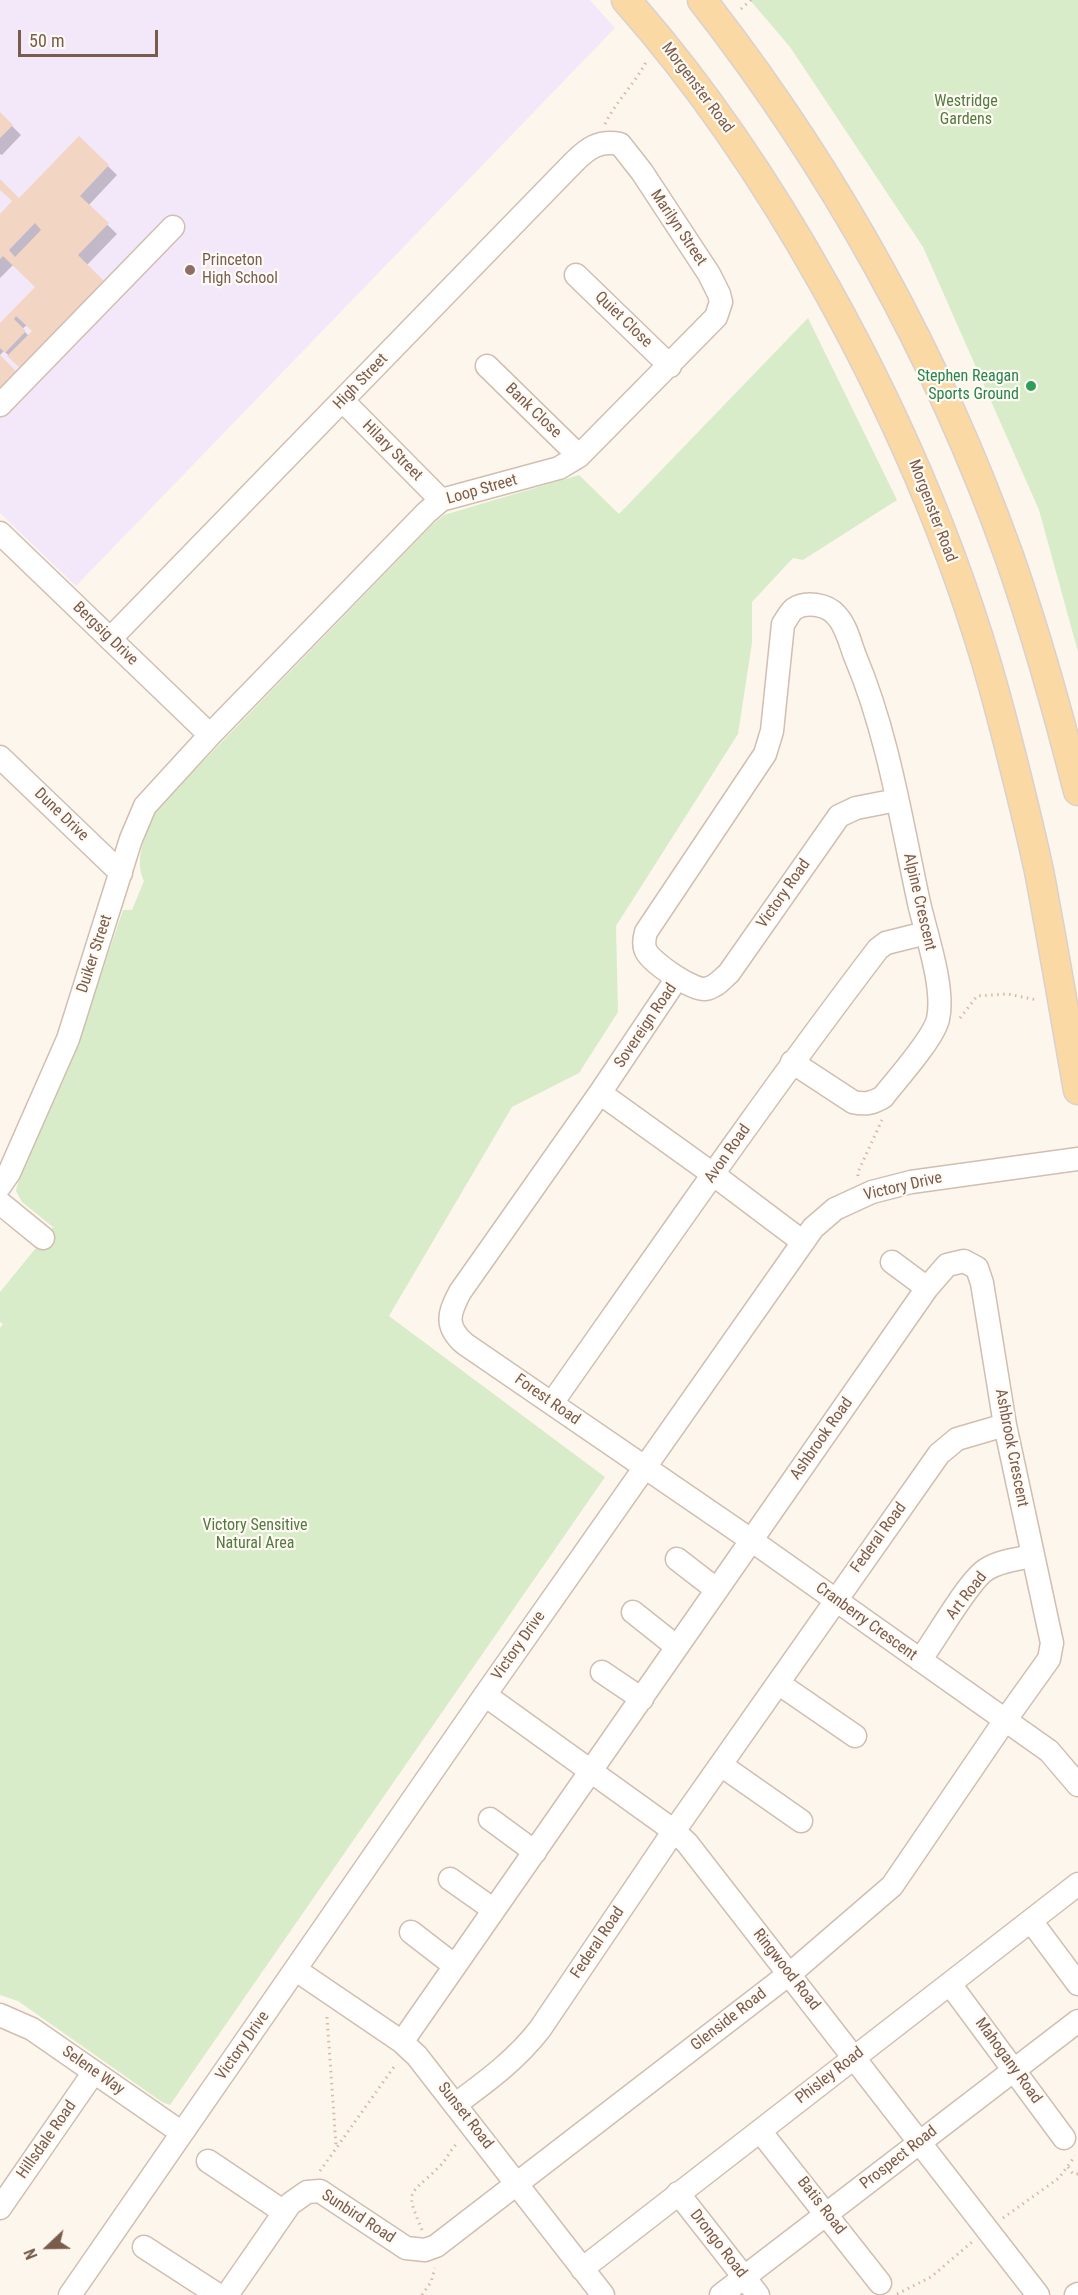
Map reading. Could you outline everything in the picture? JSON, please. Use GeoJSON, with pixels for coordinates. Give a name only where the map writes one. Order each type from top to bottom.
{"type":"FeatureCollection","features":[{"type":"Feature","properties":{"kind":"main road","name":"Morgenster Road"},"geometry":{"type":"LineString","coordinates":[[627,0],[703,93],[780,207],[872,373],[917,470],[969,608],[1002,719],[1038,870],[1078,1090]]}},
{"type":"Feature","properties":{"kind":"main road"},"geometry":{"type":"LineString","coordinates":[[702,0],[787,116],[827,178],[885,279],[925,356],[952,413],[1008,554],[1047,675],[1078,790]]}},
{"type":"Feature","properties":{"kind":"street","name":"Marilyn Street"},"geometry":{"type":"LineString","coordinates":[[610,138],[642,172],[709,274],[721,302],[716,317]]}},
{"type":"Feature","properties":{"kind":"street","name":"High Street"},"geometry":{"type":"LineString","coordinates":[[110,639],[580,156],[594,145],[610,138]]}},
{"type":"Feature","properties":{"kind":"street"},"geometry":{"type":"LineString","coordinates":[[0,405],[172,227]]}},
{"type":"Feature","properties":{"kind":"street","name":"Quiet Close"},"geometry":{"type":"LineString","coordinates":[[576,275],[670,366]]}},
{"type":"Feature","properties":{"kind":"street","name":"Loop Street"},"geometry":{"type":"LineString","coordinates":[[210,735],[426,513],[441,501],[559,468],[579,456],[716,317]]}},
{"type":"Feature","properties":{"kind":"street","name":"Bank Close"},"geometry":{"type":"LineString","coordinates":[[487,366],[579,456]]}},
{"type":"Feature","properties":{"kind":"street","name":"Hilary Street"},"geometry":{"type":"LineString","coordinates":[[342,401],[441,501]]}},
{"type":"Feature","properties":{"kind":"street","name":"Bergsig Drive"},"geometry":{"type":"LineString","coordinates":[[0,533],[210,735]]}},
{"type":"Feature","properties":{"kind":"street","name":"Alpine Crescent"},"geometry":{"type":"LineString","coordinates":[[818,605],[836,614],[861,669],[878,715],[935,970],[940,1008],[939,1018],[933,1032],[884,1097]]}},
{"type":"Feature","properties":{"kind":"street","name":"Sovereign Road"},"geometry":{"type":"LineString","coordinates":[[453,1329],[452,1309],[460,1292],[678,978],[650,957],[644,946],[646,932],[765,754],[772,731],[783,624],[791,611],[799,606],[818,605]]}},
{"type":"Feature","properties":{"kind":"street","name":"Duiker Street"},"geometry":{"type":"LineString","coordinates":[[0,1186],[9,1173],[68,1039],[131,839],[146,806],[210,735]]}},
{"type":"Feature","properties":{"kind":"street","name":"Dune Drive"},"geometry":{"type":"LineString","coordinates":[[0,757],[121,873]]}},
{"type":"Feature","properties":{"kind":"street","name":"Victory Road"},"geometry":{"type":"LineString","coordinates":[[678,978],[699,989],[717,984],[729,973],[839,816],[856,808],[897,800]]}},
{"type":"Feature","properties":{"kind":"street","name":"Avon Road"},"geometry":{"type":"LineString","coordinates":[[552,1403],[792,1062],[878,949],[886,943],[926,933]]}},
{"type":"Feature","properties":{"kind":"street"},"geometry":{"type":"LineString","coordinates":[[792,1062],[853,1102],[865,1104],[884,1097]]}},
{"type":"Feature","properties":{"kind":"street"},"geometry":{"type":"LineString","coordinates":[[600,1093],[803,1242]]}},
{"type":"Feature","properties":{"kind":"street","name":"Victory Drive"},"geometry":{"type":"LineString","coordinates":[[70,2295],[485,1695],[813,1228],[835,1209],[872,1192],[911,1182],[1078,1159]]}},
{"type":"Feature","properties":{"kind":"street"},"geometry":{"type":"LineString","coordinates":[[0,1203],[43,1238]]}},
{"type":"Feature","properties":{"kind":"street","name":"Ashbrook Crescent"},"geometry":{"type":"LineString","coordinates":[[927,1288],[947,1264],[964,1261],[977,1268],[982,1283],[1005,1425],[1052,1643],[1049,1659],[1005,1720]]}},
{"type":"Feature","properties":{"kind":"street"},"geometry":{"type":"LineString","coordinates":[[892,1262],[927,1288]]}},
{"type":"Feature","properties":{"kind":"street","name":"Ashbrook Road"},"geometry":{"type":"LineString","coordinates":[[402,2042],[927,1288]]}},
{"type":"Feature","properties":{"kind":"street","name":"Forest Road"},"geometry":{"type":"LineString","coordinates":[[453,1329],[465,1344],[645,1468]]}},
{"type":"Feature","properties":{"kind":"street","name":"Federal Road"},"geometry":{"type":"LineString","coordinates":[[456,2104],[524,2049],[540,2030],[674,1831],[835,1600],[947,1445],[971,1433],[1005,1425]]}},
{"type":"Feature","properties":{"kind":"street","name":"Cranberry Crescent"},"geometry":{"type":"LineString","coordinates":[[645,1468],[751,1540],[1049,1751],[1078,1785]]}},
{"type":"Feature","properties":{"kind":"street","name":"Art Road"},"geometry":{"type":"LineString","coordinates":[[920,1660],[970,1587],[985,1570],[1032,1556]]}},
{"type":"Feature","properties":{"kind":"street"},"geometry":{"type":"LineString","coordinates":[[677,1559],[717,1590]]}},
{"type":"Feature","properties":{"kind":"street"},"geometry":{"type":"LineString","coordinates":[[633,1612],[677,1647]]}},
{"type":"Feature","properties":{"kind":"street"},"geometry":{"type":"LineString","coordinates":[[602,1672],[642,1699]]}},
{"type":"Feature","properties":{"kind":"street"},"geometry":{"type":"LineString","coordinates":[[778,1683],[855,1736]]}},
{"type":"Feature","properties":{"kind":"street","name":"Ringwood Road"},"geometry":{"type":"LineString","coordinates":[[485,1695],[674,1831],[687,1843],[1038,2295]]}},
{"type":"Feature","properties":{"kind":"street","name":"Glenside Road"},"geometry":{"type":"LineString","coordinates":[[517,2184],[789,1973],[892,1886],[1005,1720]]}},
{"type":"Feature","properties":{"kind":"street"},"geometry":{"type":"LineString","coordinates":[[721,1765],[801,1821]]}},
{"type":"Feature","properties":{"kind":"street"},"geometry":{"type":"LineString","coordinates":[[490,1819],[535,1852]]}},
{"type":"Feature","properties":{"kind":"street"},"geometry":{"type":"LineString","coordinates":[[450,1879],[494,1910]]}},
{"type":"Feature","properties":{"kind":"street","name":"Phisley Road"},"geometry":{"type":"LineString","coordinates":[[582,2268],[1078,1884]]}},
{"type":"Feature","properties":{"kind":"street"},"geometry":{"type":"LineString","coordinates":[[1031,1921],[1078,1984]]}},
{"type":"Feature","properties":{"kind":"street"},"geometry":{"type":"LineString","coordinates":[[411,1932],[455,1966]]}},
{"type":"Feature","properties":{"kind":"street","name":"Sunset Road"},"geometry":{"type":"LineString","coordinates":[[296,1970],[402,2042],[417,2056],[603,2295]]}},
{"type":"Feature","properties":{"kind":"street","name":"Mahogany Road"},"geometry":{"type":"LineString","coordinates":[[950,1984],[1071,2145]]}},
{"type":"Feature","properties":{"kind":"street","name":"Selene Way"},"geometry":{"type":"LineString","coordinates":[[1,2018],[32,2029],[183,2133]]}},
{"type":"Feature","properties":{"kind":"street","name":"Prospect Road"},"geometry":{"type":"LineString","coordinates":[[721,2295],[751,2286],[827,2214],[1078,2021]]}},
{"type":"Feature","properties":{"kind":"street","name":"Hillsdale Road"},"geometry":{"type":"LineString","coordinates":[[0,2208],[94,2072]]}},
{"type":"Feature","properties":{"kind":"street","name":"Batis Road"},"geometry":{"type":"LineString","coordinates":[[760,2131],[888,2289]]}},
{"type":"Feature","properties":{"kind":"street"},"geometry":{"type":"LineString","coordinates":[[208,2161],[284,2212]]}},
{"type":"Feature","properties":{"kind":"street","name":"Sunbird Road"},"geometry":{"type":"LineString","coordinates":[[227,2295],[284,2212],[298,2196],[315,2190],[327,2193],[406,2248],[416,2251],[436,2246],[517,2184]]}},
{"type":"Feature","properties":{"kind":"street","name":"Drongo Road"},"geometry":{"type":"LineString","coordinates":[[678,2193],[751,2286]]}},
{"type":"Feature","properties":{"kind":"street"},"geometry":{"type":"LineString","coordinates":[[144,2247],[218,2295]]}},
{"type":"Feature","properties":{"kind":"path"},"geometry":{"type":"LineString","coordinates":[[741,9],[751,0]]}},
{"type":"Feature","properties":{"kind":"path"},"geometry":{"type":"LineString","coordinates":[[610,138],[611,112],[639,78],[648,58]]}},
{"type":"Feature","properties":{"kind":"path"},"geometry":{"type":"LineString","coordinates":[[933,1032],[954,1025],[978,996],[1008,993],[1037,1000]]}},
{"type":"Feature","properties":{"kind":"path"},"geometry":{"type":"LineString","coordinates":[[859,1183],[858,1172],[880,1127],[884,1097]]}},
{"type":"Feature","properties":{"kind":"path"},"geometry":{"type":"LineString","coordinates":[[333,1995],[326,2006],[336,2146]]}},
{"type":"Feature","properties":{"kind":"path"},"geometry":{"type":"LineString","coordinates":[[315,2190],[319,2173],[336,2146],[399,2060],[402,2042]]}},
{"type":"Feature","properties":{"kind":"path"},"geometry":{"type":"LineString","coordinates":[[423,2233],[410,2201],[411,2193],[416,2186],[441,2166],[452,2147],[466,2136]]}},
{"type":"Feature","properties":{"kind":"path"},"geometry":{"type":"LineString","coordinates":[[994,2224],[1059,2178],[1068,2166],[1071,2145]]}},
{"type":"Feature","properties":{"kind":"path"},"geometry":{"type":"LineString","coordinates":[[1068,2166],[1073,2174],[1078,2174]]}},
{"type":"Feature","properties":{"kind":"path"},"geometry":{"type":"LineString","coordinates":[[888,2289],[906,2290],[931,2277],[980,2235]]}},
{"type":"Feature","properties":{"kind":"path"},"geometry":{"type":"LineString","coordinates":[[422,2295],[436,2270],[434,2264]]}},
{"type":"Feature","properties":{"kind":"path"},"geometry":{"type":"LineString","coordinates":[[906,2290],[910,2295]]}},
{"type":"Feature","properties":{"kind":"shaded area","name":"Princeton High School"},"geometry":{"type":"Polygon","coordinates":[[[0,0],[590,0],[615,28],[76,586],[0,513],[0,0]]]}},
{"type":"Feature","properties":{"kind":"green space","name":"Westridge Gardens"},"geometry":{"type":"Polygon","coordinates":[[[750,0],[1078,0],[1078,652],[1039,510],[923,247],[790,47],[750,0]]]}},
{"type":"Feature","properties":{"kind":"green space","name":"Victory Sensitive Natural Area"},"geometry":{"type":"Polygon","coordinates":[[[808,318],[897,500],[803,560],[793,558],[752,602],[752,643],[738,734],[616,926],[618,1012],[579,1073],[512,1107],[389,1316],[605,1477],[170,2105],[162,2102],[18,2001],[0,1995],[0,1328],[3,1324],[0,1322],[0,1292],[53,1227],[22,1202],[16,1191],[20,1174],[75,1051],[123,910],[132,910],[144,881],[141,872],[141,855],[155,811],[444,515],[579,475],[619,514],[808,318]]]}},
{"type":"Feature","properties":{"kind":"building"},"geometry":{"type":"Polygon","coordinates":[[[0,112],[13,125],[0,138],[0,112]]]}},
{"type":"Feature","properties":{"kind":"building"},"geometry":{"type":"Polygon","coordinates":[[[79,136],[109,165],[80,196],[109,223],[78,255],[106,283],[22,370],[7,356],[32,331],[16,316],[14,319],[26,331],[5,353],[0,348],[0,323],[35,287],[3,256],[0,259],[0,214],[12,201],[0,190],[0,179],[19,198],[79,136]],[[35,223],[9,250],[15,257],[41,230],[35,223]]]}},
{"type":"Feature","properties":{"kind":"building"},"geometry":{"type":"Polygon","coordinates":[[[0,355],[19,374],[0,393],[0,355]]]}},
{"type":"Feature","properties":{"kind":"place","name":"Princeton High School"},"geometry":{"type":"Point","coordinates":[190,270]}},
{"type":"Feature","properties":{"kind":"place","name":"Stephen Reagan Sports Ground"},"geometry":{"type":"Point","coordinates":[1031,386]}}]}
